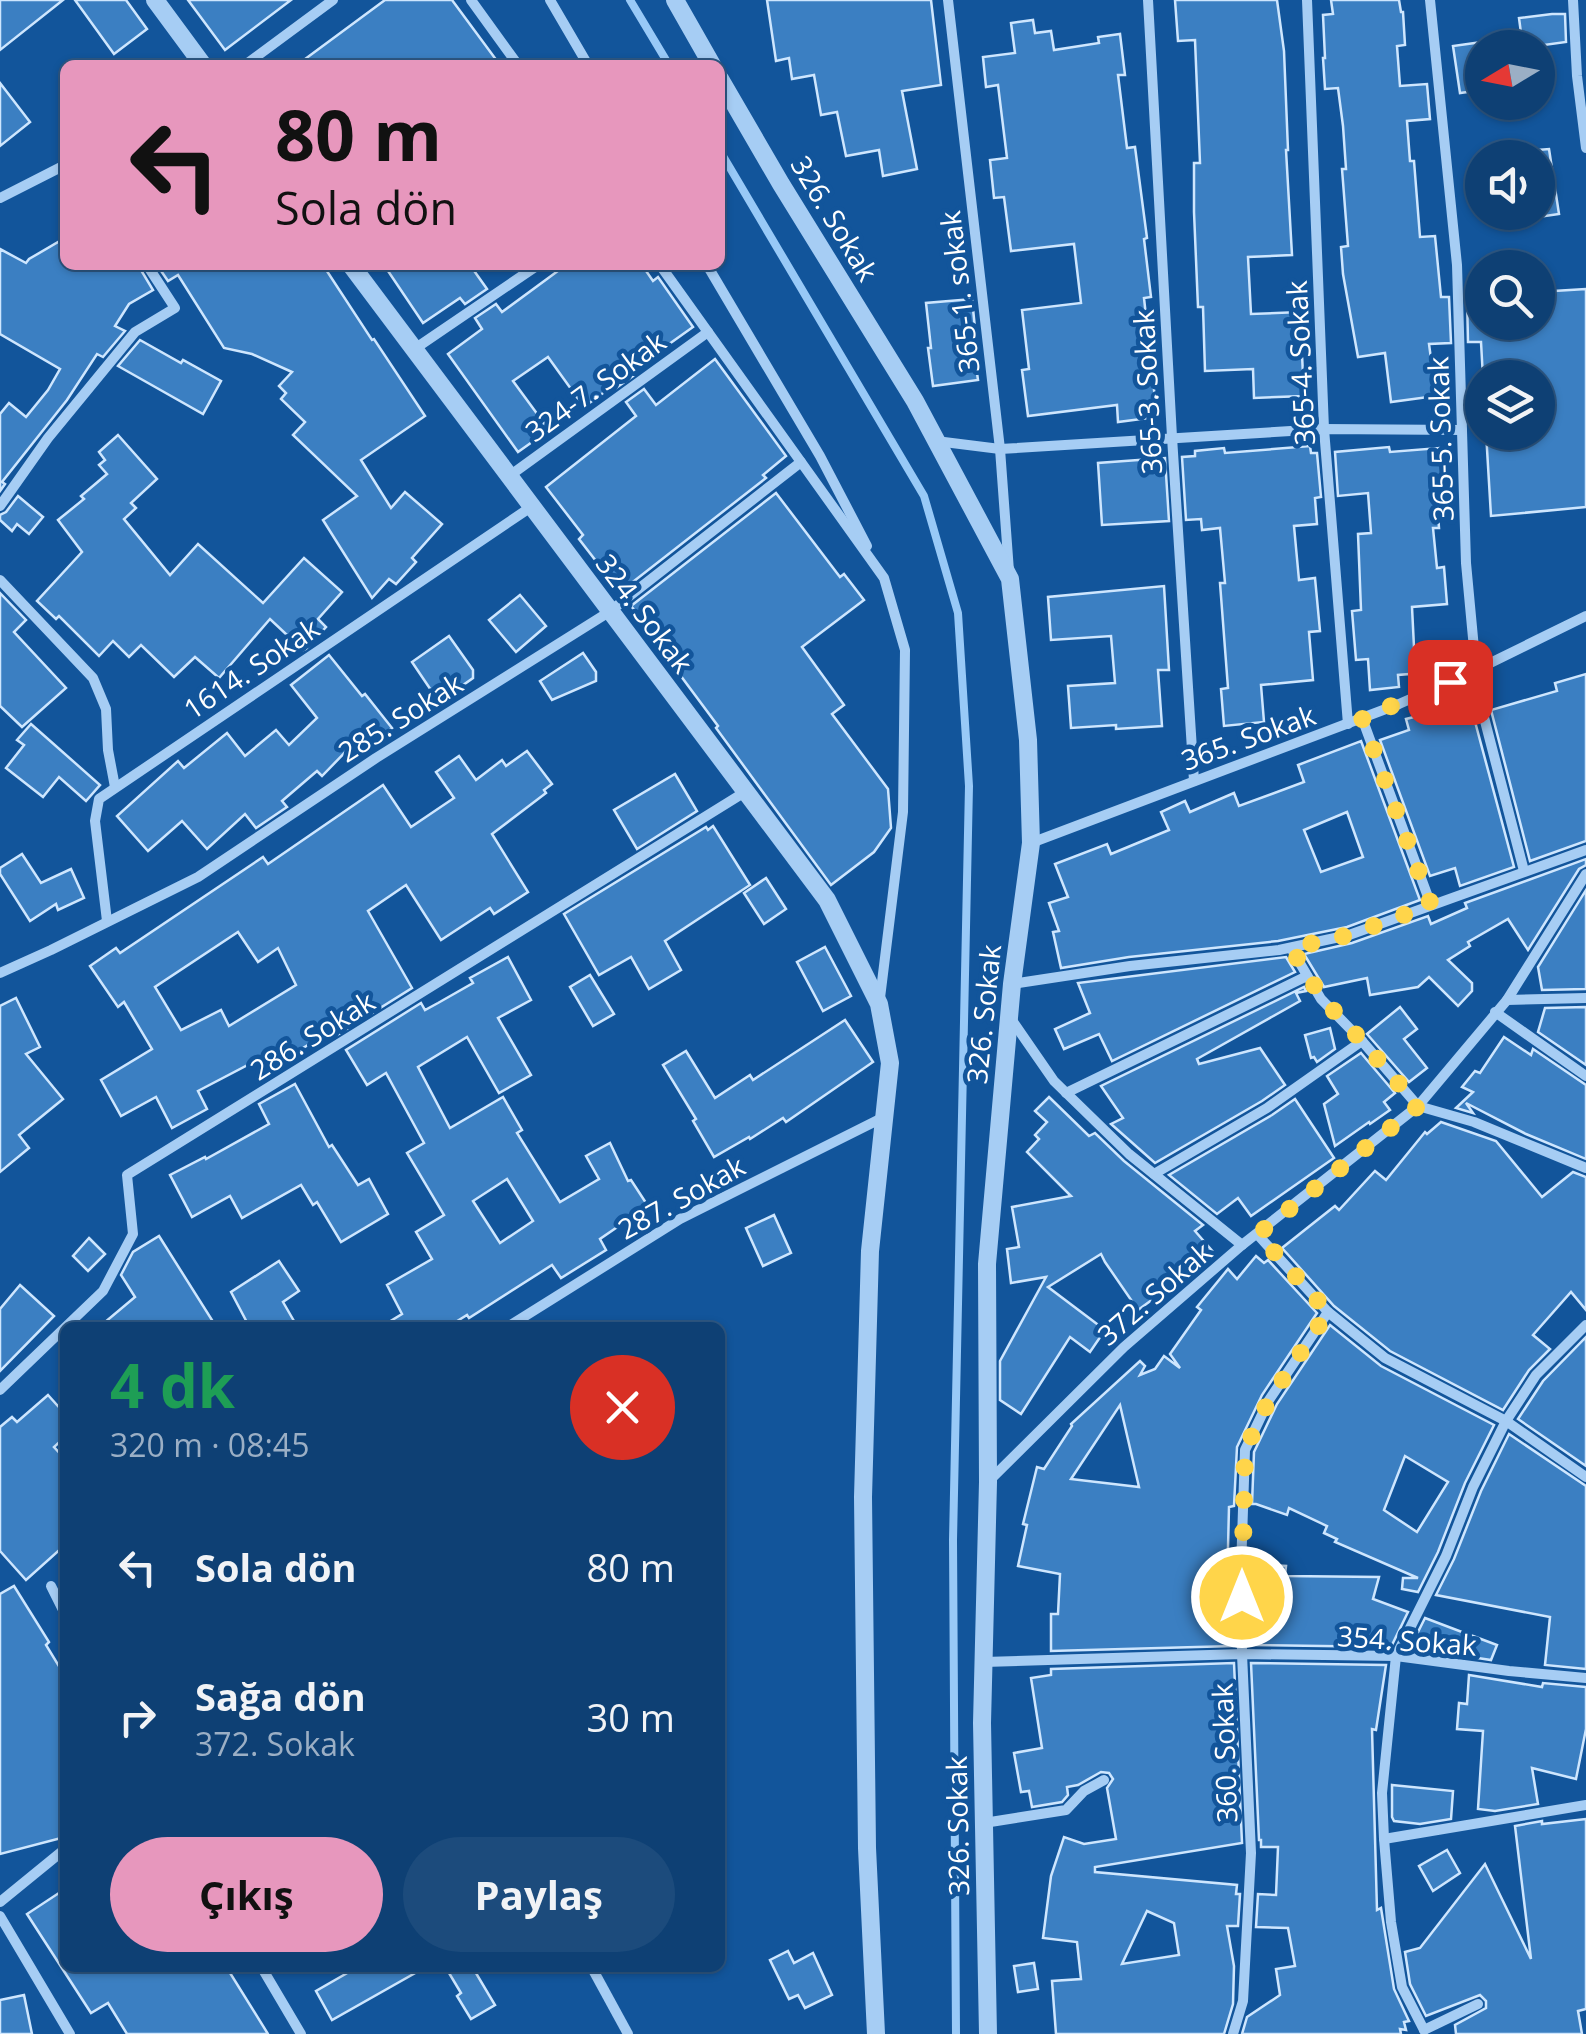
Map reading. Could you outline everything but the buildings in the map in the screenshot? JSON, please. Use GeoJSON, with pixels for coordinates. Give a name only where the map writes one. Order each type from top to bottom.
{"type":"FeatureCollection","features":[{"type":"Feature","properties":{"kind":"street"},"geometry":{"type":"LineString","coordinates":[[155,0],[199,60]]}},
{"type":"Feature","properties":{"kind":"street"},"geometry":{"type":"LineString","coordinates":[[253,60],[333,0]]}},
{"type":"Feature","properties":{"kind":"street"},"geometry":{"type":"LineString","coordinates":[[471,0],[514,60]]}},
{"type":"Feature","properties":{"kind":"street"},"geometry":{"type":"LineString","coordinates":[[550,0],[585,60]]}},
{"type":"Feature","properties":{"kind":"street"},"geometry":{"type":"LineString","coordinates":[[675,0],[709,60]]}},
{"type":"Feature","properties":{"kind":"street","name":"365-1. sokak"},"geometry":{"type":"LineString","coordinates":[[948,0],[1000,449],[1010,580]]}},
{"type":"Feature","properties":{"kind":"street","name":"365-3. Sokak"},"geometry":{"type":"LineString","coordinates":[[1148,0],[1194,781]]}},
{"type":"Feature","properties":{"kind":"street","name":"365-4. Sokak"},"geometry":{"type":"LineString","coordinates":[[1307,0],[1324,429],[1348,724]]}},
{"type":"Feature","properties":{"kind":"street","name":"365-5. Sokak"},"geometry":{"type":"LineString","coordinates":[[1430,0],[1457,265],[1466,563],[1476,670],[1480,702],[1524,871]]}},
{"type":"Feature","properties":{"kind":"street"},"geometry":{"type":"LineString","coordinates":[[1573,0],[1586,148]]}},
{"type":"Feature","properties":{"kind":"street","name":"326. Sokak"},"geometry":{"type":"LineString","coordinates":[[725,88],[915,401],[1010,580],[1028,740],[1031,843],[1012,984],[987,1264],[984,1823],[988,2034]]}},
{"type":"Feature","properties":{"kind":"street"},"geometry":{"type":"LineString","coordinates":[[0,198],[60,168]]}},
{"type":"Feature","properties":{"kind":"street"},"geometry":{"type":"LineString","coordinates":[[0,506],[48,438],[135,332],[175,308],[150,270]]}},
{"type":"Feature","properties":{"kind":"street","name":"324. Sokak"},"geometry":{"type":"LineString","coordinates":[[355,270],[826,900],[879,1004]]}},
{"type":"Feature","properties":{"kind":"street"},"geometry":{"type":"LineString","coordinates":[[413,350],[531,270]]}},
{"type":"Feature","properties":{"kind":"street"},"geometry":{"type":"LineString","coordinates":[[664,270],[884,578]]}},
{"type":"Feature","properties":{"kind":"street"},"geometry":{"type":"LineString","coordinates":[[710,270],[820,456],[884,578],[904,650],[903,812],[879,1004],[890,1062],[870,1251],[863,1497],[867,1848],[876,2034]]}},
{"type":"Feature","properties":{"kind":"street","name":"324-7. Sokak"},"geometry":{"type":"LineString","coordinates":[[508,477],[708,332]]}},
{"type":"Feature","properties":{"kind":"street"},"geometry":{"type":"LineString","coordinates":[[936,441],[1000,449],[1324,429],[1462,430]]}},
{"type":"Feature","properties":{"kind":"street","name":"285. Sokak"},"geometry":{"type":"LineString","coordinates":[[0,973],[198,877],[376,758],[609,612],[800,462]]}},
{"type":"Feature","properties":{"kind":"street","name":"1614. Sokak"},"geometry":{"type":"LineString","coordinates":[[115,786],[532,507]]}},
{"type":"Feature","properties":{"kind":"street"},"geometry":{"type":"LineString","coordinates":[[0,580],[93,678],[106,709],[115,786],[99,799],[96,821],[107,921]]}},
{"type":"Feature","properties":{"kind":"street","name":"365. Sokak"},"geometry":{"type":"LineString","coordinates":[[1031,843],[1348,724],[1476,670],[1586,616]]}},
{"type":"Feature","properties":{"kind":"street"},"geometry":{"type":"LineString","coordinates":[[1362,718],[1431,905]]}},
{"type":"Feature","properties":{"kind":"street","name":"286. Sokak"},"geometry":{"type":"LineString","coordinates":[[71,1322],[103,1291],[132,1234],[127,1175],[745,792]]}},
{"type":"Feature","properties":{"kind":"street"},"geometry":{"type":"LineString","coordinates":[[1012,984],[1291,948],[1349,935],[1586,850]]}},
{"type":"Feature","properties":{"kind":"street","name":"372. Sokak"},"geometry":{"type":"LineString","coordinates":[[988,1482],[1124,1347],[1242,1246],[1418,1106],[1506,1000],[1586,874]]}},
{"type":"Feature","properties":{"kind":"street"},"geometry":{"type":"LineString","coordinates":[[1291,948],[1322,998],[1418,1106],[1474,1122],[1586,1168]]}},
{"type":"Feature","properties":{"kind":"street"},"geometry":{"type":"LineString","coordinates":[[1066,1093],[1308,976]]}},
{"type":"Feature","properties":{"kind":"street"},"geometry":{"type":"LineString","coordinates":[[1506,1000],[1586,998]]}},
{"type":"Feature","properties":{"kind":"street"},"geometry":{"type":"LineString","coordinates":[[1495,1012],[1586,1076]]}},
{"type":"Feature","properties":{"kind":"street"},"geometry":{"type":"LineString","coordinates":[[1009,1016],[1066,1093],[1129,1154],[1242,1246]]}},
{"type":"Feature","properties":{"kind":"street"},"geometry":{"type":"LineString","coordinates":[[1154,1174],[1268,1108],[1362,1041]]}},
{"type":"Feature","properties":{"kind":"street","name":"287. Sokak"},"geometry":{"type":"LineString","coordinates":[[516,1322],[680,1220],[884,1117]]}},
{"type":"Feature","properties":{"kind":"street"},"geometry":{"type":"LineString","coordinates":[[1258,1234],[1328,1312],[1385,1358],[1506,1422],[1586,1477]]}},
{"type":"Feature","properties":{"kind":"street","name":"360. Sokak"},"geometry":{"type":"LineString","coordinates":[[1233,2034],[1243,2001],[1250,1853],[1242,1654],[1245,1450],[1269,1400],[1328,1312]]}},
{"type":"Feature","properties":{"kind":"street"},"geometry":{"type":"LineString","coordinates":[[1478,2004],[1423,2032],[1402,1987],[1391,1922],[1382,1792],[1396,1656],[1506,1422],[1536,1375],[1586,1325]]}},
{"type":"Feature","properties":{"kind":"street","name":"286. Sokak"},"geometry":{"type":"LineString","coordinates":[[0,1390],[60,1332]]}},
{"type":"Feature","properties":{"kind":"street"},"geometry":{"type":"LineString","coordinates":[[51,1586],[60,1604]]}},
{"type":"Feature","properties":{"kind":"street","name":"354. Sokak"},"geometry":{"type":"LineString","coordinates":[[984,1662],[1242,1654],[1396,1656],[1586,1678]]}},
{"type":"Feature","properties":{"kind":"street"},"geometry":{"type":"LineString","coordinates":[[984,1823],[1066,1810],[1084,1791],[1104,1780]]}},
{"type":"Feature","properties":{"kind":"street"},"geometry":{"type":"LineString","coordinates":[[1384,1839],[1586,1804]]}},
{"type":"Feature","properties":{"kind":"street"},"geometry":{"type":"LineString","coordinates":[[0,1902],[60,1854]]}},
{"type":"Feature","properties":{"kind":"street"},"geometry":{"type":"LineString","coordinates":[[0,1916],[70,2034]]}},
{"type":"Feature","properties":{"kind":"street"},"geometry":{"type":"LineString","coordinates":[[264,1972],[301,2034]]}},
{"type":"Feature","properties":{"kind":"street"},"geometry":{"type":"LineString","coordinates":[[594,1972],[628,2034]]}},
{"type":"Feature","properties":{"kind":"waterway"},"geometry":{"type":"LineString","coordinates":[[630,0],[666,60]]}},
{"type":"Feature","properties":{"kind":"waterway"},"geometry":{"type":"LineString","coordinates":[[725,159],[924,496],[958,613],[969,786],[953,1540],[956,2034]]}},
{"type":"Feature","properties":{"kind":"route"},"geometry":{"type":"LineString","coordinates":[[1242,1597],[1245,1450],[1269,1400],[1328,1312],[1258,1234],[1418,1106],[1322,998],[1291,948],[1349,935],[1431,905],[1362,718],[1450,682]]}}]}
